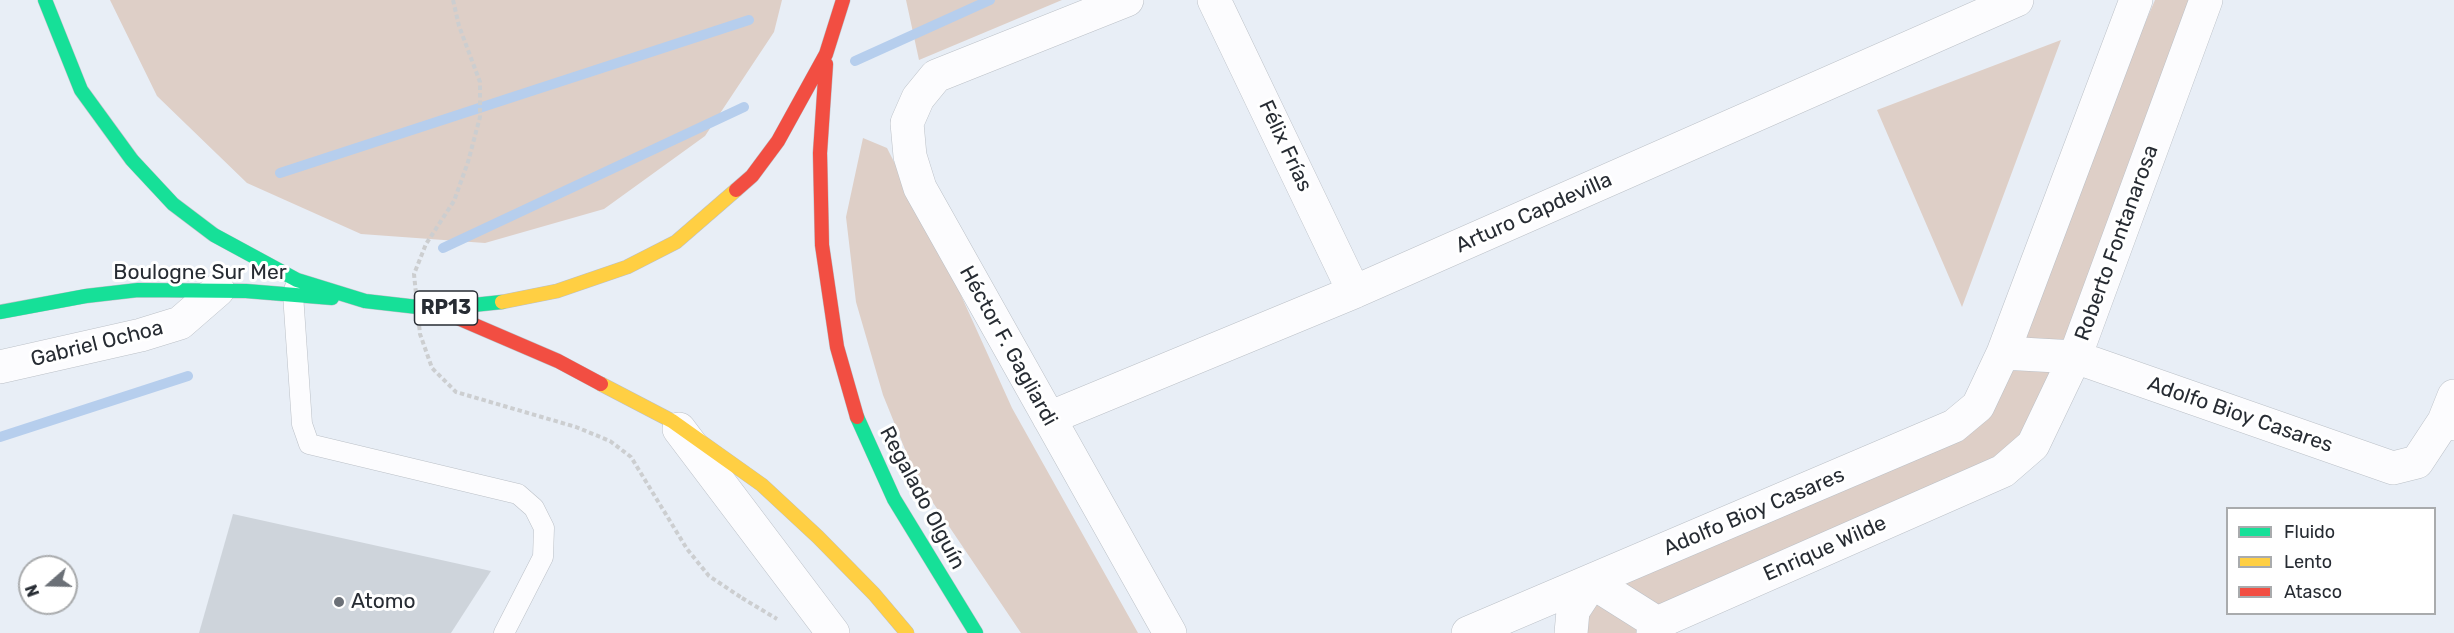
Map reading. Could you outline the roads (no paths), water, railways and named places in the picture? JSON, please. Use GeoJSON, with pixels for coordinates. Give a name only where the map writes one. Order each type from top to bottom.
{"type":"FeatureCollection","features":[{"type":"Feature","properties":{"kind":"main road","name":"RP13"},"geometry":{"type":"LineString","coordinates":[[45,0],[81,90],[132,160],[173,204],[214,235],[295,287],[364,301],[435,309],[503,302],[557,291],[627,267],[676,242],[752,176],[778,141],[826,54],[844,3]]}},
{"type":"Feature","properties":{"kind":"main road","name":"Regalado Olguín"},"geometry":{"type":"LineString","coordinates":[[826,54],[820,153],[822,245],[837,347],[858,421],[894,499],[976,633]]}},
{"type":"Feature","properties":{"kind":"main road","name":"Boulogne Sur Mer"},"geometry":{"type":"LineString","coordinates":[[0,312],[86,296],[138,290],[295,287]]}},
{"type":"Feature","properties":{"kind":"main road"},"geometry":{"type":"LineString","coordinates":[[435,309],[558,361],[672,421],[762,485],[874,594],[907,633]]}},
{"type":"Feature","properties":{"kind":"street","name":"Héctor F. Gagliardi"},"geometry":{"type":"LineString","coordinates":[[1127,0],[936,76],[918,98],[907,123],[910,156],[920,188],[1170,633]]}},
{"type":"Feature","properties":{"kind":"street","name":"Félix Frías"},"geometry":{"type":"LineString","coordinates":[[1214,0],[1354,292]]}},
{"type":"Feature","properties":{"kind":"street","name":"Arturo Capdevilla"},"geometry":{"type":"LineString","coordinates":[[1049,418],[1354,292],[2017,0]]}},
{"type":"Feature","properties":{"kind":"street"},"geometry":{"type":"LineString","coordinates":[[2003,353],[2136,0]]}},
{"type":"Feature","properties":{"kind":"street","name":"Roberto Fontanarosa"},"geometry":{"type":"LineString","coordinates":[[2003,471],[2033,445],[2075,357],[2206,0]]}},
{"type":"Feature","properties":{"kind":"street","name":"Gabriel Ochoa"},"geometry":{"type":"LineString","coordinates":[[0,366],[141,335],[180,323],[218,290]]}},
{"type":"Feature","properties":{"kind":"street","name":"Adolfo Bioy Casares"},"geometry":{"type":"LineString","coordinates":[[1468,633],[1954,426],[1978,406],[2003,353],[2075,357],[2393,468],[2417,462],[2451,414]]}},
{"type":"Feature","properties":{"kind":"street"},"geometry":{"type":"LineString","coordinates":[[672,421],[833,633]]}},
{"type":"Feature","properties":{"kind":"street","name":"Enrique Wilde"},"geometry":{"type":"LineString","coordinates":[[1655,628],[2003,471]]}},
{"type":"Feature","properties":{"kind":"street"},"geometry":{"type":"LineString","coordinates":[[1571,633],[1573,611],[1592,582],[1655,628]]}},
{"type":"Feature","properties":{"kind":"lane"},"geometry":{"type":"LineString","coordinates":[[295,287],[302,424],[309,444],[518,494],[534,508],[544,528],[543,557],[504,633]]}},
{"type":"Feature","properties":{"kind":"waterway"},"geometry":{"type":"LineString","coordinates":[[855,61],[990,0]]}},
{"type":"Feature","properties":{"kind":"waterway"},"geometry":{"type":"LineString","coordinates":[[280,173],[749,20]]}},
{"type":"Feature","properties":{"kind":"waterway"},"geometry":{"type":"LineString","coordinates":[[443,248],[744,107]]}},
{"type":"Feature","properties":{"kind":"waterway"},"geometry":{"type":"LineString","coordinates":[[0,437],[188,376]]}},
{"type":"Feature","properties":{"kind":"place","name":"Atomo"},"geometry":{"type":"Point","coordinates":[339,602]}}]}
